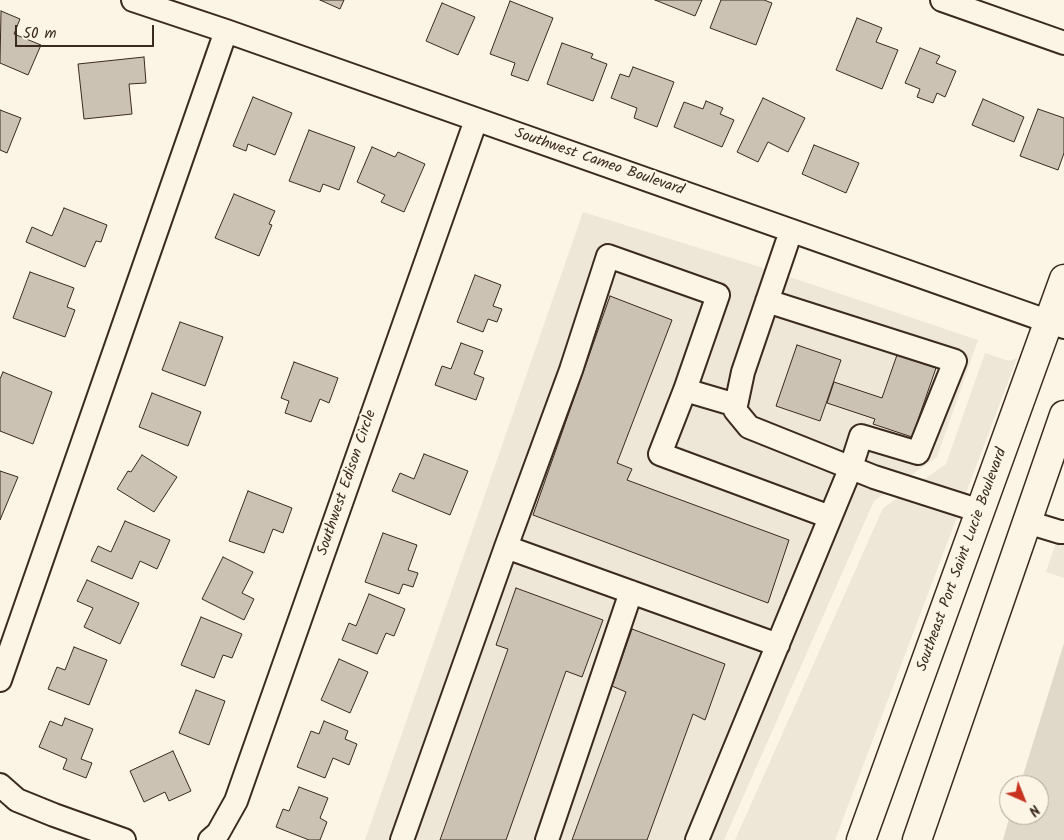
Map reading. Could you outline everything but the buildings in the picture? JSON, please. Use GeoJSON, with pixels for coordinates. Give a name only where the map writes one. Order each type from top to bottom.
{"type":"FeatureCollection","features":[{"type":"Feature","properties":{"kind":"main road","name":"Southeast Port Saint Lucie Boulevard"},"geometry":{"type":"LineString","coordinates":[[861,840],[980,511],[1056,324],[1064,279]]}},
{"type":"Feature","properties":{"kind":"main road"},"geometry":{"type":"LineString","coordinates":[[917,840],[1064,414]]}},
{"type":"Feature","properties":{"kind":"street","name":"Southwest Cameo Boulevard"},"geometry":{"type":"LineString","coordinates":[[134,0],[1056,324]]}},
{"type":"Feature","properties":{"kind":"street"},"geometry":{"type":"LineString","coordinates":[[942,0],[1064,43]]}},
{"type":"Feature","properties":{"kind":"street"},"geometry":{"type":"LineString","coordinates":[[0,680],[226,31]]}},
{"type":"Feature","properties":{"kind":"street","name":"Southwest Edison Circle"},"geometry":{"type":"LineString","coordinates":[[210,840],[218,833],[236,801],[476,120]]}},
{"type":"Feature","properties":{"kind":"street"},"geometry":{"type":"LineString","coordinates":[[791,231],[743,372],[735,410],[749,427],[874,477],[980,511]]}},
{"type":"Feature","properties":{"kind":"street"},"geometry":{"type":"LineString","coordinates":[[402,840],[570,370],[608,256],[718,295],[685,390],[660,454],[830,517]]}},
{"type":"Feature","properties":{"kind":"street"},"geometry":{"type":"LineString","coordinates":[[697,840],[851,467],[860,436],[918,453],[954,361],[767,301]]}},
{"type":"Feature","properties":{"kind":"street"},"geometry":{"type":"LineString","coordinates":[[685,390],[736,405]]}},
{"type":"Feature","properties":{"kind":"street"},"geometry":{"type":"LineString","coordinates":[[1027,522],[1064,532]]}},
{"type":"Feature","properties":{"kind":"street"},"geometry":{"type":"LineString","coordinates":[[506,547],[778,645]]}},
{"type":"Feature","properties":{"kind":"street"},"geometry":{"type":"LineString","coordinates":[[547,840],[632,592]]}},
{"type":"Feature","properties":{"kind":"street"},"geometry":{"type":"LineString","coordinates":[[0,785],[17,800],[54,816],[124,840]]}},
{"type":"Feature","properties":{"kind":"shaded area"},"geometry":{"type":"Polygon","coordinates":[[[583,212],[757,266],[978,340],[937,457],[874,501],[724,840],[365,840],[583,212]]]}},
{"type":"Feature","properties":{"kind":"shaded area"},"geometry":{"type":"Polygon","coordinates":[[[985,353],[1009,361],[1017,358],[835,840],[735,840],[883,508],[946,464],[985,353]]]}},
{"type":"Feature","properties":{"kind":"shaded area"},"geometry":{"type":"Polygon","coordinates":[[[1064,519],[1064,578],[1046,572],[1064,519]]]}},
{"type":"Feature","properties":{"kind":"shaded area"},"geometry":{"type":"Polygon","coordinates":[[[1064,643],[1064,840],[1003,840],[1007,825],[1049,825],[1049,775],[1023,775],[1064,643]]]}}]}
